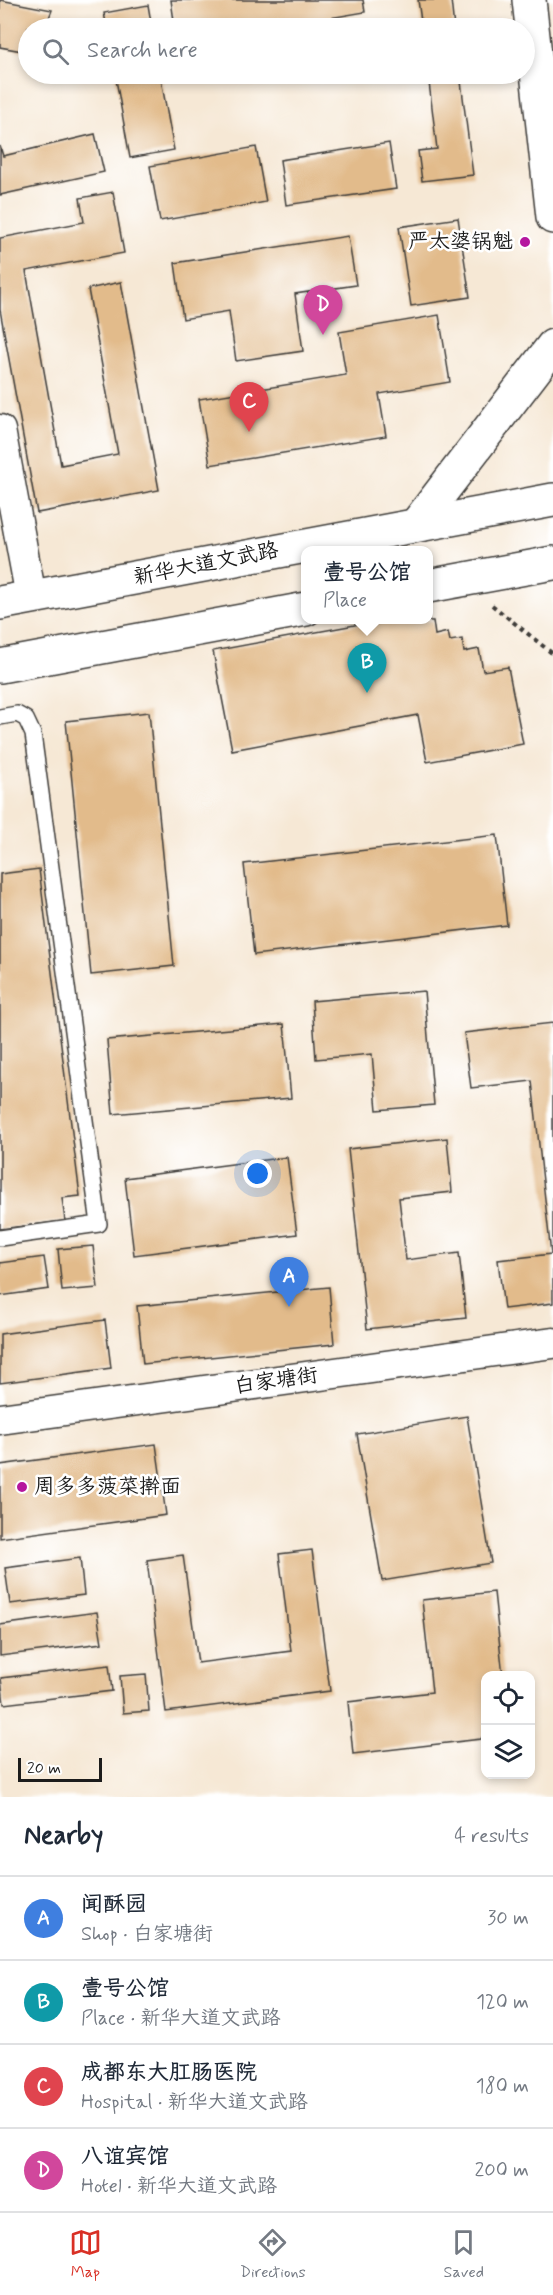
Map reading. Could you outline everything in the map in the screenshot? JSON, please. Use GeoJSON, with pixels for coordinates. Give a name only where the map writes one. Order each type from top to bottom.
{"type":"FeatureCollection","features":[{"type":"Feature","properties":{"kind":"main road"},"geometry":{"type":"LineString","coordinates":[[529,0],[531,18]]}},
{"type":"Feature","properties":{"kind":"main road"},"geometry":{"type":"LineString","coordinates":[[535,54],[553,217]]}},
{"type":"Feature","properties":{"kind":"main road"},"geometry":{"type":"LineString","coordinates":[[416,525],[553,346]]}},
{"type":"Feature","properties":{"kind":"main road","name":"新华大道文武路"},"geometry":{"type":"LineString","coordinates":[[304,546],[553,500]]}},
{"type":"Feature","properties":{"kind":"main road","name":"新华大道文武路"},"geometry":{"type":"LineString","coordinates":[[16,600],[301,547]]}},
{"type":"Feature","properties":{"kind":"main road"},"geometry":{"type":"LineString","coordinates":[[433,585],[553,563]]}},
{"type":"Feature","properties":{"kind":"main road"},"geometry":{"type":"LineString","coordinates":[[0,666],[301,610]]}},
{"type":"Feature","properties":{"kind":"street"},"geometry":{"type":"LineString","coordinates":[[0,430],[16,600]]}},
{"type":"Feature","properties":{"kind":"street","name":"白家塘街"},"geometry":{"type":"LineString","coordinates":[[0,1419],[553,1343]]}},
{"type":"Feature","properties":{"kind":"lane"},"geometry":{"type":"LineString","coordinates":[[0,717],[17,714],[26,719],[33,735],[99,1224],[0,1238]]}},
{"type":"Feature","properties":{"kind":"path"},"geometry":{"type":"LineString","coordinates":[[461,580],[553,654]]}},
{"type":"Feature","properties":{"kind":"building"},"geometry":{"type":"Polygon","coordinates":[[[0,0],[52,10],[49,18],[18,18],[18,50],[0,47],[0,0]]]}},
{"type":"Feature","properties":{"kind":"building"},"geometry":{"type":"Polygon","coordinates":[[[171,0],[363,0],[365,12],[330,18],[174,18],[171,0]]]}},
{"type":"Feature","properties":{"kind":"building"},"geometry":{"type":"Polygon","coordinates":[[[418,0],[451,0],[453,18],[421,18],[418,0]]]}},
{"type":"Feature","properties":{"kind":"building"},"geometry":{"type":"Polygon","coordinates":[[[148,5],[150,18],[105,18],[104,13],[148,5]]]}},
{"type":"Feature","properties":{"kind":"building"},"geometry":{"type":"Polygon","coordinates":[[[117,84],[162,84],[174,150],[130,158],[117,84]]]}},
{"type":"Feature","properties":{"kind":"building"},"geometry":{"type":"Polygon","coordinates":[[[429,84],[461,84],[473,175],[422,181],[418,151],[437,149],[429,84]]]}},
{"type":"Feature","properties":{"kind":"building"},"geometry":{"type":"Polygon","coordinates":[[[95,134],[104,172],[0,195],[0,146],[3,156],[95,134]]]}},
{"type":"Feature","properties":{"kind":"building"},"geometry":{"type":"Polygon","coordinates":[[[389,143],[396,189],[286,205],[280,160],[389,143]]]}},
{"type":"Feature","properties":{"kind":"building"},"geometry":{"type":"Polygon","coordinates":[[[256,147],[266,202],[160,221],[150,166],[256,147]]]}},
{"type":"Feature","properties":{"kind":"building"},"geometry":{"type":"Polygon","coordinates":[[[113,192],[124,253],[26,271],[61,465],[118,454],[88,289],[121,282],[159,490],[37,513],[0,310],[0,238],[84,222],[80,198],[113,192]]]}},
{"type":"Feature","properties":{"kind":"building"},"geometry":{"type":"Polygon","coordinates":[[[458,218],[470,297],[411,306],[399,227],[458,218]]]}},
{"type":"Feature","properties":{"kind":"building"},"geometry":{"type":"Polygon","coordinates":[[[348,236],[356,285],[295,294],[303,351],[236,361],[229,311],[183,319],[175,263],[348,236]]]}},
{"type":"Feature","properties":{"kind":"building"},"geometry":{"type":"Polygon","coordinates":[[[439,315],[450,382],[379,394],[386,436],[210,465],[199,399],[346,375],[339,332],[439,315]]]}},
{"type":"Feature","properties":{"kind":"building"},"geometry":{"type":"Polygon","coordinates":[[[433,621],[435,635],[448,632],[450,641],[462,639],[464,652],[479,649],[483,671],[508,667],[523,744],[427,762],[418,715],[232,750],[213,651],[360,624],[433,624],[433,621]]]}},
{"type":"Feature","properties":{"kind":"building"},"geometry":{"type":"Polygon","coordinates":[[[149,712],[174,966],[91,975],[66,721],[149,712]]]}},
{"type":"Feature","properties":{"kind":"building"},"geometry":{"type":"Polygon","coordinates":[[[497,835],[507,925],[254,955],[244,864],[497,835]]]}},
{"type":"Feature","properties":{"kind":"building"},"geometry":{"type":"Polygon","coordinates":[[[39,869],[80,1196],[62,1198],[65,1221],[0,1229],[0,874],[39,869]]]}},
{"type":"Feature","properties":{"kind":"building"},"geometry":{"type":"Polygon","coordinates":[[[424,991],[434,1105],[377,1110],[372,1054],[316,1059],[312,1001],[424,991]]]}},
{"type":"Feature","properties":{"kind":"building"},"geometry":{"type":"Polygon","coordinates":[[[553,1023],[553,1303],[504,1309],[498,1260],[551,1254],[532,1081],[471,1088],[464,1033],[553,1023]]]}},
{"type":"Feature","properties":{"kind":"building"},"geometry":{"type":"Polygon","coordinates":[[[284,1024],[291,1098],[113,1114],[107,1040],[284,1024]]]}},
{"type":"Feature","properties":{"kind":"building"},"geometry":{"type":"Polygon","coordinates":[[[447,1138],[452,1192],[399,1198],[406,1260],[459,1253],[466,1318],[367,1329],[348,1149],[447,1138]]]}},
{"type":"Feature","properties":{"kind":"building"},"geometry":{"type":"Polygon","coordinates":[[[287,1157],[297,1234],[134,1255],[125,1178],[287,1157]]]}},
{"type":"Feature","properties":{"kind":"building"},"geometry":{"type":"Polygon","coordinates":[[[93,1246],[98,1288],[62,1291],[58,1249],[93,1246]]]}},
{"type":"Feature","properties":{"kind":"building"},"geometry":{"type":"Polygon","coordinates":[[[44,1257],[49,1289],[0,1296],[0,1263],[44,1257]]]}},
{"type":"Feature","properties":{"kind":"building"},"geometry":{"type":"Polygon","coordinates":[[[329,1287],[334,1344],[143,1364],[137,1306],[329,1287]]]}},
{"type":"Feature","properties":{"kind":"building"},"geometry":{"type":"Polygon","coordinates":[[[105,1320],[111,1368],[0,1383],[0,1334],[105,1320]]]}},
{"type":"Feature","properties":{"kind":"building"},"geometry":{"type":"Polygon","coordinates":[[[467,1416],[491,1563],[382,1581],[357,1434],[467,1416]]]}},
{"type":"Feature","properties":{"kind":"building"},"geometry":{"type":"Polygon","coordinates":[[[156,1444],[166,1515],[0,1538],[0,1465],[156,1444]]]}},
{"type":"Feature","properties":{"kind":"building"},"geometry":{"type":"Polygon","coordinates":[[[312,1550],[330,1691],[166,1712],[147,1560],[183,1555],[198,1663],[291,1651],[279,1554],[312,1550]]]}},
{"type":"Feature","properties":{"kind":"building"},"geometry":{"type":"Polygon","coordinates":[[[80,1558],[84,1595],[10,1604],[5,1568],[80,1558]]]}},
{"type":"Feature","properties":{"kind":"building"},"geometry":{"type":"Polygon","coordinates":[[[494,1592],[502,1671],[481,1671],[481,1739],[353,1754],[348,1702],[432,1692],[422,1600],[494,1592]]]}},
{"type":"Feature","properties":{"kind":"building"},"geometry":{"type":"Polygon","coordinates":[[[97,1612],[102,1643],[0,1656],[0,1625],[97,1612]]]}},
{"type":"Feature","properties":{"kind":"building"},"geometry":{"type":"Polygon","coordinates":[[[109,1665],[112,1691],[4,1704],[1,1678],[109,1665]]]}},
{"type":"Feature","properties":{"kind":"building"},"geometry":{"type":"Polygon","coordinates":[[[146,1674],[149,1711],[123,1713],[120,1676],[146,1674]]]}},
{"type":"Feature","properties":{"kind":"place","name":"严太婆锅魁"},"geometry":{"type":"Point","coordinates":[525,242]}},
{"type":"Feature","properties":{"kind":"place","name":"八谊宾馆"},"geometry":{"type":"Point","coordinates":[323,335]}},
{"type":"Feature","properties":{"kind":"place","name":"成都东大肛肠医院"},"geometry":{"type":"Point","coordinates":[249,432]}},
{"type":"Feature","properties":{"kind":"place","name":"壹号公馆"},"geometry":{"type":"Point","coordinates":[367,693]}},
{"type":"Feature","properties":{"kind":"place","name":"闻酥园"},"geometry":{"type":"Point","coordinates":[289,1307]}},
{"type":"Feature","properties":{"kind":"place","name":"周多多菠菜擀面"},"geometry":{"type":"Point","coordinates":[22,1487]}}]}
